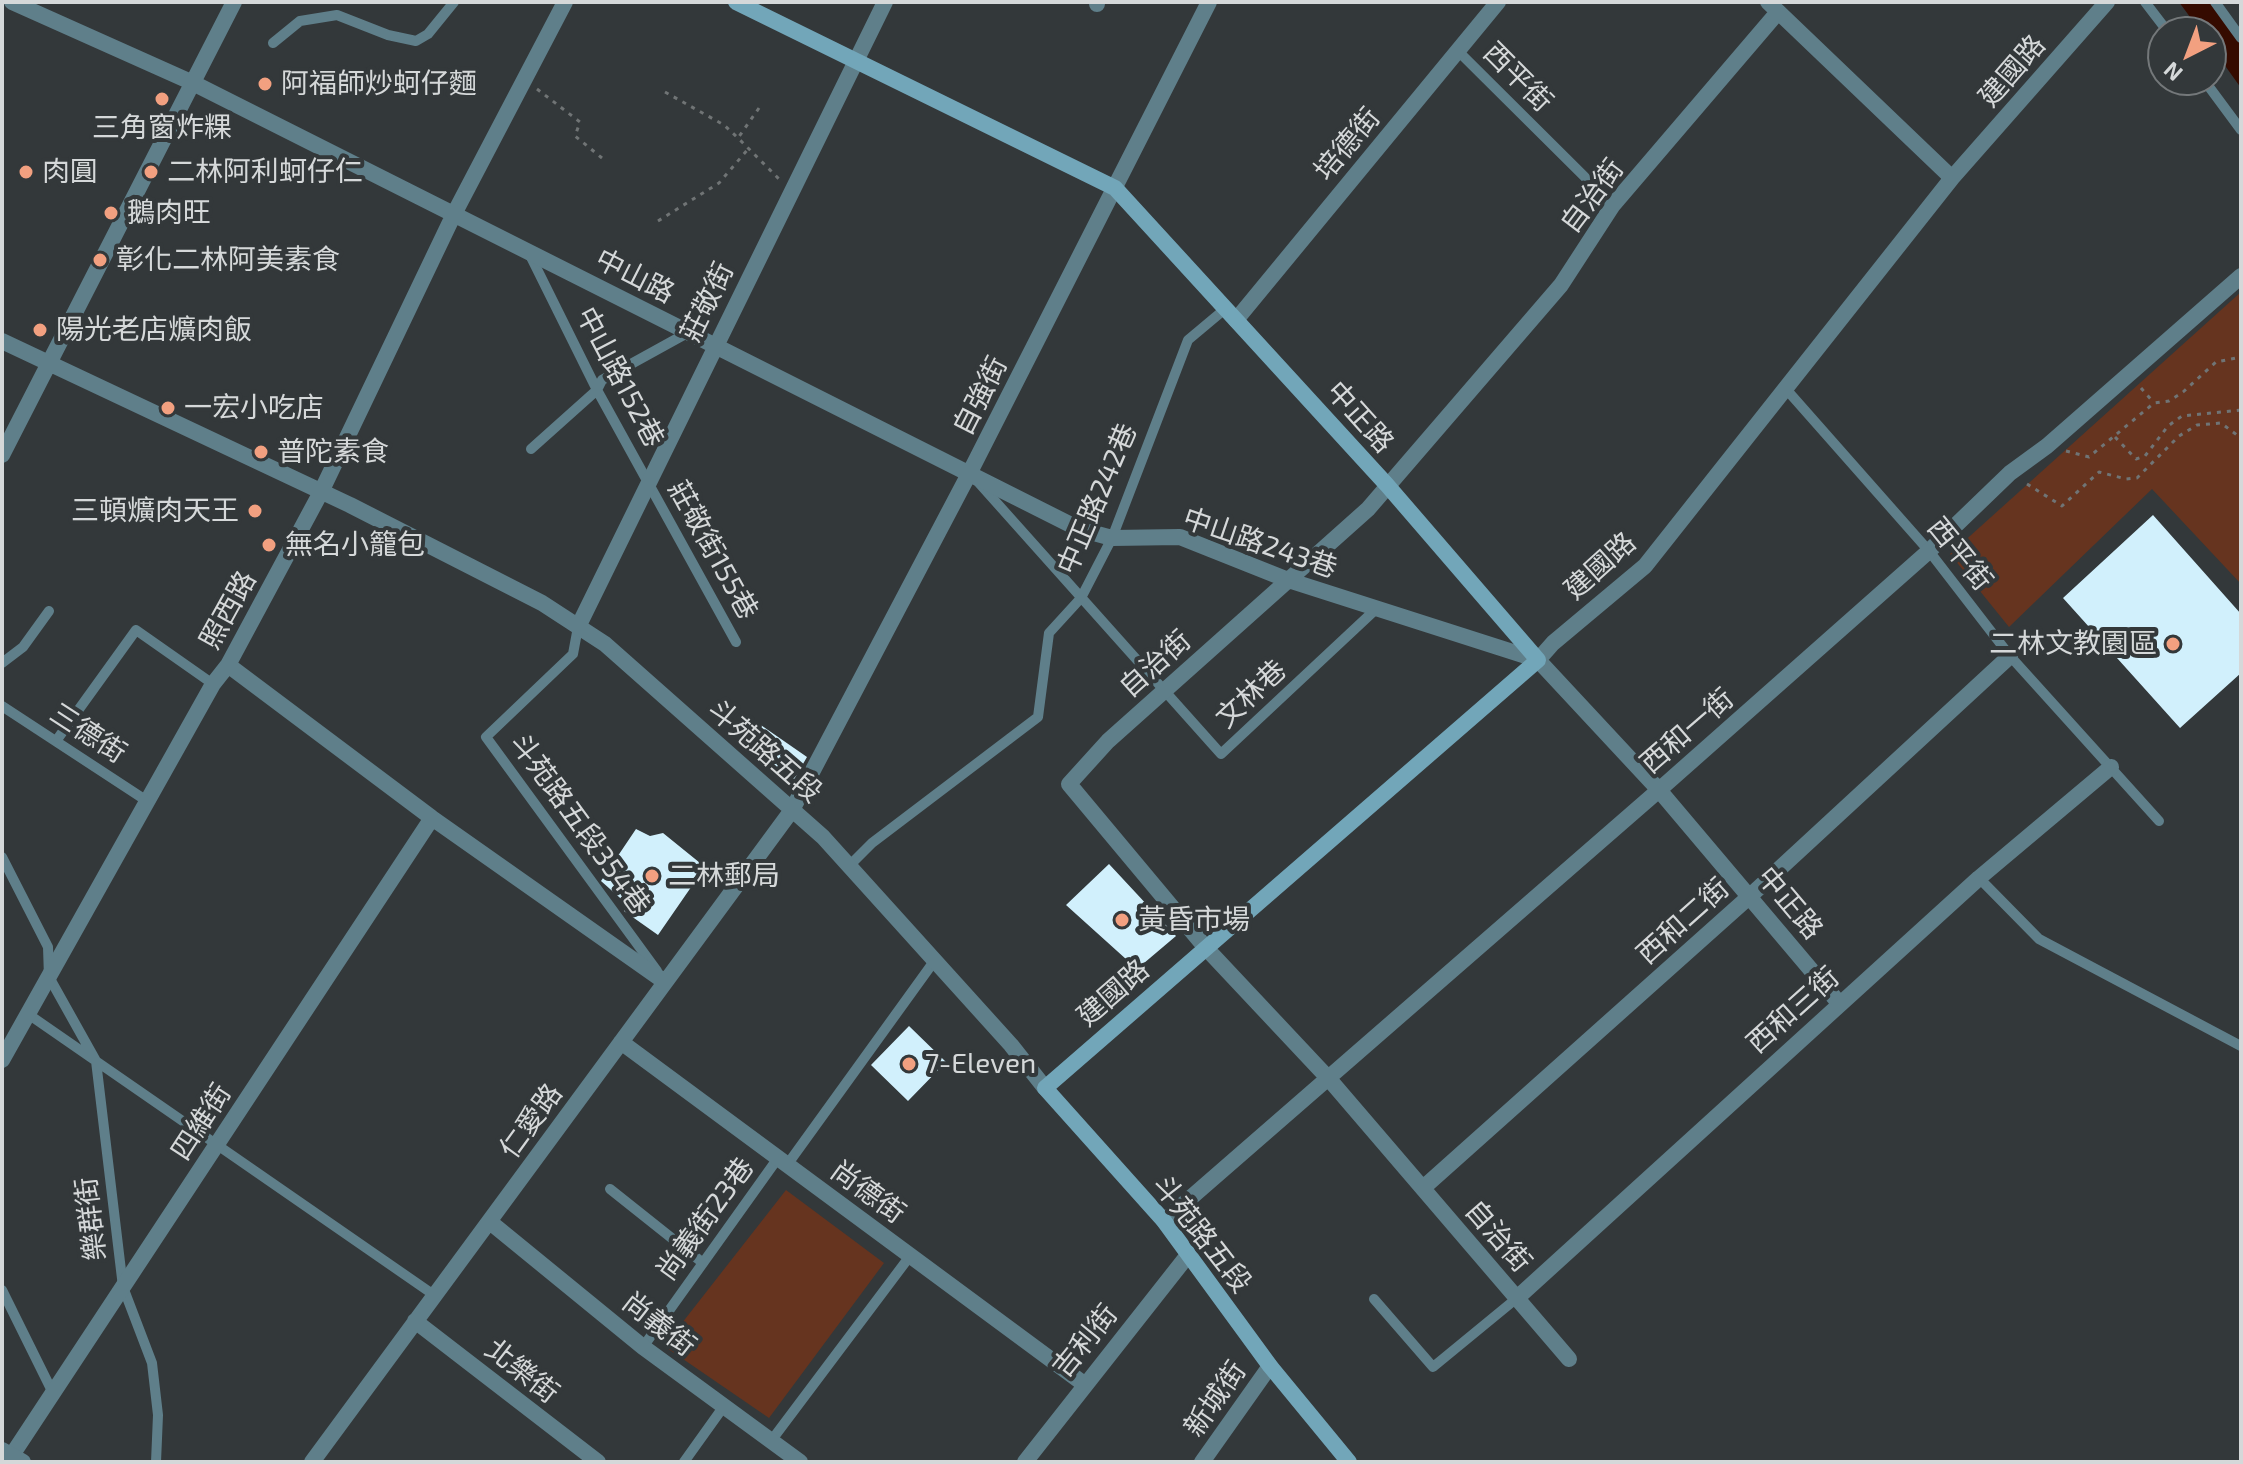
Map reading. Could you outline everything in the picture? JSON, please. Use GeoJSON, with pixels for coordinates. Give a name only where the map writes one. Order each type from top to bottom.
{"type":"FeatureCollection","features":[{"type":"Feature","properties":{"kind":"main road","name":"中正路"},"geometry":{"type":"LineString","coordinates":[[736,2],[1115,188],[1387,485],[1538,660]]}},
{"type":"Feature","properties":{"kind":"main road","name":"建國路"},"geometry":{"type":"LineString","coordinates":[[1045,1088],[1538,660]]}},
{"type":"Feature","properties":{"kind":"main road","name":"斗苑路五段"},"geometry":{"type":"LineString","coordinates":[[1045,1088],[1164,1221],[1270,1366],[1349,1462]]}},
{"type":"Feature","properties":{"kind":"street","name":"中山路"},"geometry":{"type":"LineString","coordinates":[[12,2],[191,82],[970,472]]}},
{"type":"Feature","properties":{"kind":"street"},"geometry":{"type":"LineString","coordinates":[[2,455],[234,2]]}},
{"type":"Feature","properties":{"kind":"street","name":"照西路"},"geometry":{"type":"LineString","coordinates":[[2,1060],[213,684],[228,665],[321,492],[454,214],[565,2]]}},
{"type":"Feature","properties":{"kind":"street","name":"莊敬街"},"geometry":{"type":"LineString","coordinates":[[578,627],[885,2]]}},
{"type":"Feature","properties":{"kind":"street","name":"自強街"},"geometry":{"type":"LineString","coordinates":[[792,810],[970,472],[1209,2]]}},
{"type":"Feature","properties":{"kind":"street","name":"培德街"},"geometry":{"type":"LineString","coordinates":[[1230,314],[1498,2]]}},
{"type":"Feature","properties":{"kind":"street","name":"建國路"},"geometry":{"type":"LineString","coordinates":[[1538,660],[1553,643],[1645,566],[1952,178],[2107,2]]}},
{"type":"Feature","properties":{"kind":"street"},"geometry":{"type":"LineString","coordinates":[[1773,7],[1952,178]]}},
{"type":"Feature","properties":{"kind":"street","name":"自治街"},"geometry":{"type":"LineString","coordinates":[[1569,1359],[1329,1079],[1206,948],[1069,784],[1108,741],[1368,509],[1561,285],[1613,205],[1773,7]]}},
{"type":"Feature","properties":{"kind":"street","name":"西和一街"},"geometry":{"type":"LineString","coordinates":[[1164,1221],[1659,790],[1929,551],[2010,473],[2047,446],[2241,276]]}},
{"type":"Feature","properties":{"kind":"street","name":"斗苑路五段"},"geometry":{"type":"LineString","coordinates":[[2,341],[321,492],[542,603],[605,644],[792,810],[849,866],[1011,1045],[1045,1088]]}},
{"type":"Feature","properties":{"kind":"street","name":"中山路243巷"},"geometry":{"type":"LineString","coordinates":[[970,472],[1079,529],[1112,538],[1180,537],[1288,580],[1375,610],[1538,660]]}},
{"type":"Feature","properties":{"kind":"street","name":"西和二街"},"geometry":{"type":"LineString","coordinates":[[1423,1188],[1750,896],[2010,656]]}},
{"type":"Feature","properties":{"kind":"street","name":"中正路"},"geometry":{"type":"LineString","coordinates":[[1538,660],[1659,790],[1839,1003]]}},
{"type":"Feature","properties":{"kind":"street"},"geometry":{"type":"LineString","coordinates":[[228,665],[432,818],[665,982]]}},
{"type":"Feature","properties":{"kind":"street","name":"西和三街"},"geometry":{"type":"LineString","coordinates":[[1517,1298],[1839,1003],[1979,878],[2111,767]]}},
{"type":"Feature","properties":{"kind":"street","name":"仁愛路"},"geometry":{"type":"LineString","coordinates":[[312,1462],[792,810]]}},
{"type":"Feature","properties":{"kind":"street","name":"四維街"},"geometry":{"type":"LineString","coordinates":[[13,1456],[432,818]]}},
{"type":"Feature","properties":{"kind":"street","name":"尚德街"},"geometry":{"type":"LineString","coordinates":[[621,1042],[1084,1384]]}},
{"type":"Feature","properties":{"kind":"street","name":"尚義街"},"geometry":{"type":"LineString","coordinates":[[490,1222],[643,1347],[800,1462]]}},
{"type":"Feature","properties":{"kind":"street","name":"吉利街"},"geometry":{"type":"LineString","coordinates":[[1025,1462],[1188,1255]]}},
{"type":"Feature","properties":{"kind":"street","name":"北樂街"},"geometry":{"type":"LineString","coordinates":[[415,1321],[598,1462]]}},
{"type":"Feature","properties":{"kind":"street","name":"新城街"},"geometry":{"type":"LineString","coordinates":[[1202,1462],[1270,1366]]}},
{"type":"Feature","properties":{"kind":"lane"},"geometry":{"type":"LineString","coordinates":[[273,43],[300,21],[337,15],[388,35],[416,41],[428,34],[454,2]]}},
{"type":"Feature","properties":{"kind":"lane"},"geometry":{"type":"LineString","coordinates":[[2215,2],[2241,38]]}},
{"type":"Feature","properties":{"kind":"lane","name":"西平街"},"geometry":{"type":"LineString","coordinates":[[1458,51],[1613,205]]}},
{"type":"Feature","properties":{"kind":"lane"},"geometry":{"type":"LineString","coordinates":[[2216,96],[2241,130]]}},
{"type":"Feature","properties":{"kind":"lane","name":"中山路152巷"},"geometry":{"type":"LineString","coordinates":[[528,251],[597,390],[649,482]]}},
{"type":"Feature","properties":{"kind":"lane","name":"中正路242巷"},"geometry":{"type":"LineString","coordinates":[[849,866],[872,843],[1038,717],[1049,633],[1081,598],[1112,538],[1188,340],[1230,314]]}},
{"type":"Feature","properties":{"kind":"lane"},"geometry":{"type":"LineString","coordinates":[[531,449],[597,390],[602,380],[689,332]]}},
{"type":"Feature","properties":{"kind":"lane","name":"西平街"},"geometry":{"type":"LineString","coordinates":[[1786,389],[1929,551],[2010,656],[2159,821]]}},
{"type":"Feature","properties":{"kind":"lane","name":"中山路"},"geometry":{"type":"LineString","coordinates":[[970,472],[1164,691]]}},
{"type":"Feature","properties":{"kind":"lane","name":"莊敬街155巷"},"geometry":{"type":"LineString","coordinates":[[649,482],[736,642]]}},
{"type":"Feature","properties":{"kind":"lane","name":"文林巷"},"geometry":{"type":"LineString","coordinates":[[1164,691],[1221,754],[1375,610]]}},
{"type":"Feature","properties":{"kind":"lane"},"geometry":{"type":"LineString","coordinates":[[2,663],[23,647],[49,611]]}},
{"type":"Feature","properties":{"kind":"lane","name":"斗苑路五段354巷"},"geometry":{"type":"LineString","coordinates":[[578,627],[573,654],[486,737],[665,982]]}},
{"type":"Feature","properties":{"kind":"lane"},"geometry":{"type":"LineString","coordinates":[[56,741],[136,630],[213,684]]}},
{"type":"Feature","properties":{"kind":"lane","name":"三德街"},"geometry":{"type":"LineString","coordinates":[[2,706],[147,801]]}},
{"type":"Feature","properties":{"kind":"lane"},"geometry":{"type":"LineString","coordinates":[[2,857],[48,947],[49,977]]}},
{"type":"Feature","properties":{"kind":"lane"},"geometry":{"type":"LineString","coordinates":[[1979,878],[2039,939],[2241,1046]]}},
{"type":"Feature","properties":{"kind":"lane","name":"尚義街23巷"},"geometry":{"type":"LineString","coordinates":[[643,1347],[703,1263],[935,960]]}},
{"type":"Feature","properties":{"kind":"lane","name":"樂群街"},"geometry":{"type":"LineString","coordinates":[[49,977],[96,1061],[123,1287],[152,1363],[158,1415],[156,1462]]}},
{"type":"Feature","properties":{"kind":"lane"},"geometry":{"type":"LineString","coordinates":[[28,1014],[434,1295]]}},
{"type":"Feature","properties":{"kind":"lane"},"geometry":{"type":"LineString","coordinates":[[610,1189],[703,1263]]}},
{"type":"Feature","properties":{"kind":"lane"},"geometry":{"type":"LineString","coordinates":[[771,1441],[910,1256]]}},
{"type":"Feature","properties":{"kind":"lane"},"geometry":{"type":"LineString","coordinates":[[2,1290],[53,1393]]}},
{"type":"Feature","properties":{"kind":"lane"},"geometry":{"type":"LineString","coordinates":[[1374,1299],[1433,1367],[1517,1298]]}},
{"type":"Feature","properties":{"kind":"lane"},"geometry":{"type":"LineString","coordinates":[[684,1462],[724,1406]]}},
{"type":"Feature","properties":{"kind":"path"},"geometry":{"type":"LineString","coordinates":[[525,80],[580,122],[575,136],[602,158]]}},
{"type":"Feature","properties":{"kind":"path"},"geometry":{"type":"LineString","coordinates":[[665,92],[724,125],[792,191]]}},
{"type":"Feature","properties":{"kind":"path"},"geometry":{"type":"LineString","coordinates":[[738,138],[759,108]]}},
{"type":"Feature","properties":{"kind":"path"},"geometry":{"type":"LineString","coordinates":[[658,221],[719,183],[749,148]]}},
{"type":"Feature","properties":{"kind":"path"},"geometry":{"type":"LineString","coordinates":[[2047,446],[2089,457],[2154,403],[2169,401],[2183,392],[2216,362],[2241,357]]}},
{"type":"Feature","properties":{"kind":"path"},"geometry":{"type":"LineString","coordinates":[[2115,437],[2136,459],[2145,456],[2168,426],[2182,416],[2241,410]]}},
{"type":"Feature","properties":{"kind":"path"},"geometry":{"type":"LineString","coordinates":[[2010,473],[2062,506],[2099,472],[2126,479],[2137,478],[2179,436],[2197,425],[2221,423],[2241,438]]}},
{"type":"Feature","properties":{"kind":"shaded area"},"geometry":{"type":"Polygon","coordinates":[[[2179,2],[2209,2],[2220,16],[2189,16],[2179,2]]]}},
{"type":"Feature","properties":{"kind":"shaded area"},"geometry":{"type":"Polygon","coordinates":[[[2227,25],[2241,43],[2241,88],[2227,68],[2227,25]]]}},
{"type":"Feature","properties":{"kind":"shaded area"},"geometry":{"type":"Polygon","coordinates":[[[2241,292],[2241,584],[2152,489],[2009,627],[1950,554],[2241,292]]]}},
{"type":"Feature","properties":{"kind":"shaded area"},"geometry":{"type":"Polygon","coordinates":[[[786,1190],[884,1263],[769,1418],[664,1346],[786,1190]]]}},
{"type":"Feature","properties":{"kind":"building","name":"二林文教園區"},"geometry":{"type":"Polygon","coordinates":[[[2153,515],[2241,614],[2241,673],[2180,728],[2063,598],[2153,515]]]}},
{"type":"Feature","properties":{"kind":"building"},"geometry":{"type":"Polygon","coordinates":[[[755,721],[807,757],[792,783],[738,745],[755,721]]]}},
{"type":"Feature","properties":{"kind":"building","name":"二林郵局"},"geometry":{"type":"Polygon","coordinates":[[[636,829],[650,836],[663,833],[705,867],[658,935],[624,911],[628,905],[601,881],[636,829]]]}},
{"type":"Feature","properties":{"kind":"building","name":"黃昏市場"},"geometry":{"type":"Polygon","coordinates":[[[1109,864],[1176,936],[1137,969],[1066,905],[1109,864]]]}},
{"type":"Feature","properties":{"kind":"building","name":"7-Eleven"},"geometry":{"type":"Polygon","coordinates":[[[909,1026],[946,1062],[908,1101],[871,1065],[909,1026]]]}},
{"type":"Feature","properties":{"kind":"place","name":"阿福師炒蚵仔麵"},"geometry":{"type":"Point","coordinates":[265,84]}},
{"type":"Feature","properties":{"kind":"place","name":"三角窗炸粿"},"geometry":{"type":"Point","coordinates":[162,99]}},
{"type":"Feature","properties":{"kind":"place","name":"肉圓"},"geometry":{"type":"Point","coordinates":[26,172]}},
{"type":"Feature","properties":{"kind":"place","name":"二林阿利蚵仔仁"},"geometry":{"type":"Point","coordinates":[151,172]}},
{"type":"Feature","properties":{"kind":"place","name":"鵝肉旺"},"geometry":{"type":"Point","coordinates":[111,213]}},
{"type":"Feature","properties":{"kind":"place","name":"彰化二林阿美素食"},"geometry":{"type":"Point","coordinates":[100,260]}},
{"type":"Feature","properties":{"kind":"place","name":"陽光老店爌肉飯"},"geometry":{"type":"Point","coordinates":[40,330]}},
{"type":"Feature","properties":{"kind":"place","name":"一宏小吃店"},"geometry":{"type":"Point","coordinates":[168,408]}},
{"type":"Feature","properties":{"kind":"place","name":"普陀素食"},"geometry":{"type":"Point","coordinates":[261,452]}},
{"type":"Feature","properties":{"kind":"place","name":"三頓爌肉天王"},"geometry":{"type":"Point","coordinates":[255,511]}},
{"type":"Feature","properties":{"kind":"place","name":"無名小籠包"},"geometry":{"type":"Point","coordinates":[269,545]}},
{"type":"Feature","properties":{"kind":"place","name":"二林文教園區"},"geometry":{"type":"Point","coordinates":[2173,644]}},
{"type":"Feature","properties":{"kind":"place","name":"二林郵局"},"geometry":{"type":"Point","coordinates":[652,876]}},
{"type":"Feature","properties":{"kind":"place","name":"黃昏市場"},"geometry":{"type":"Point","coordinates":[1122,920]}},
{"type":"Feature","properties":{"kind":"place","name":"7-Eleven"},"geometry":{"type":"Point","coordinates":[909,1064]}}]}
